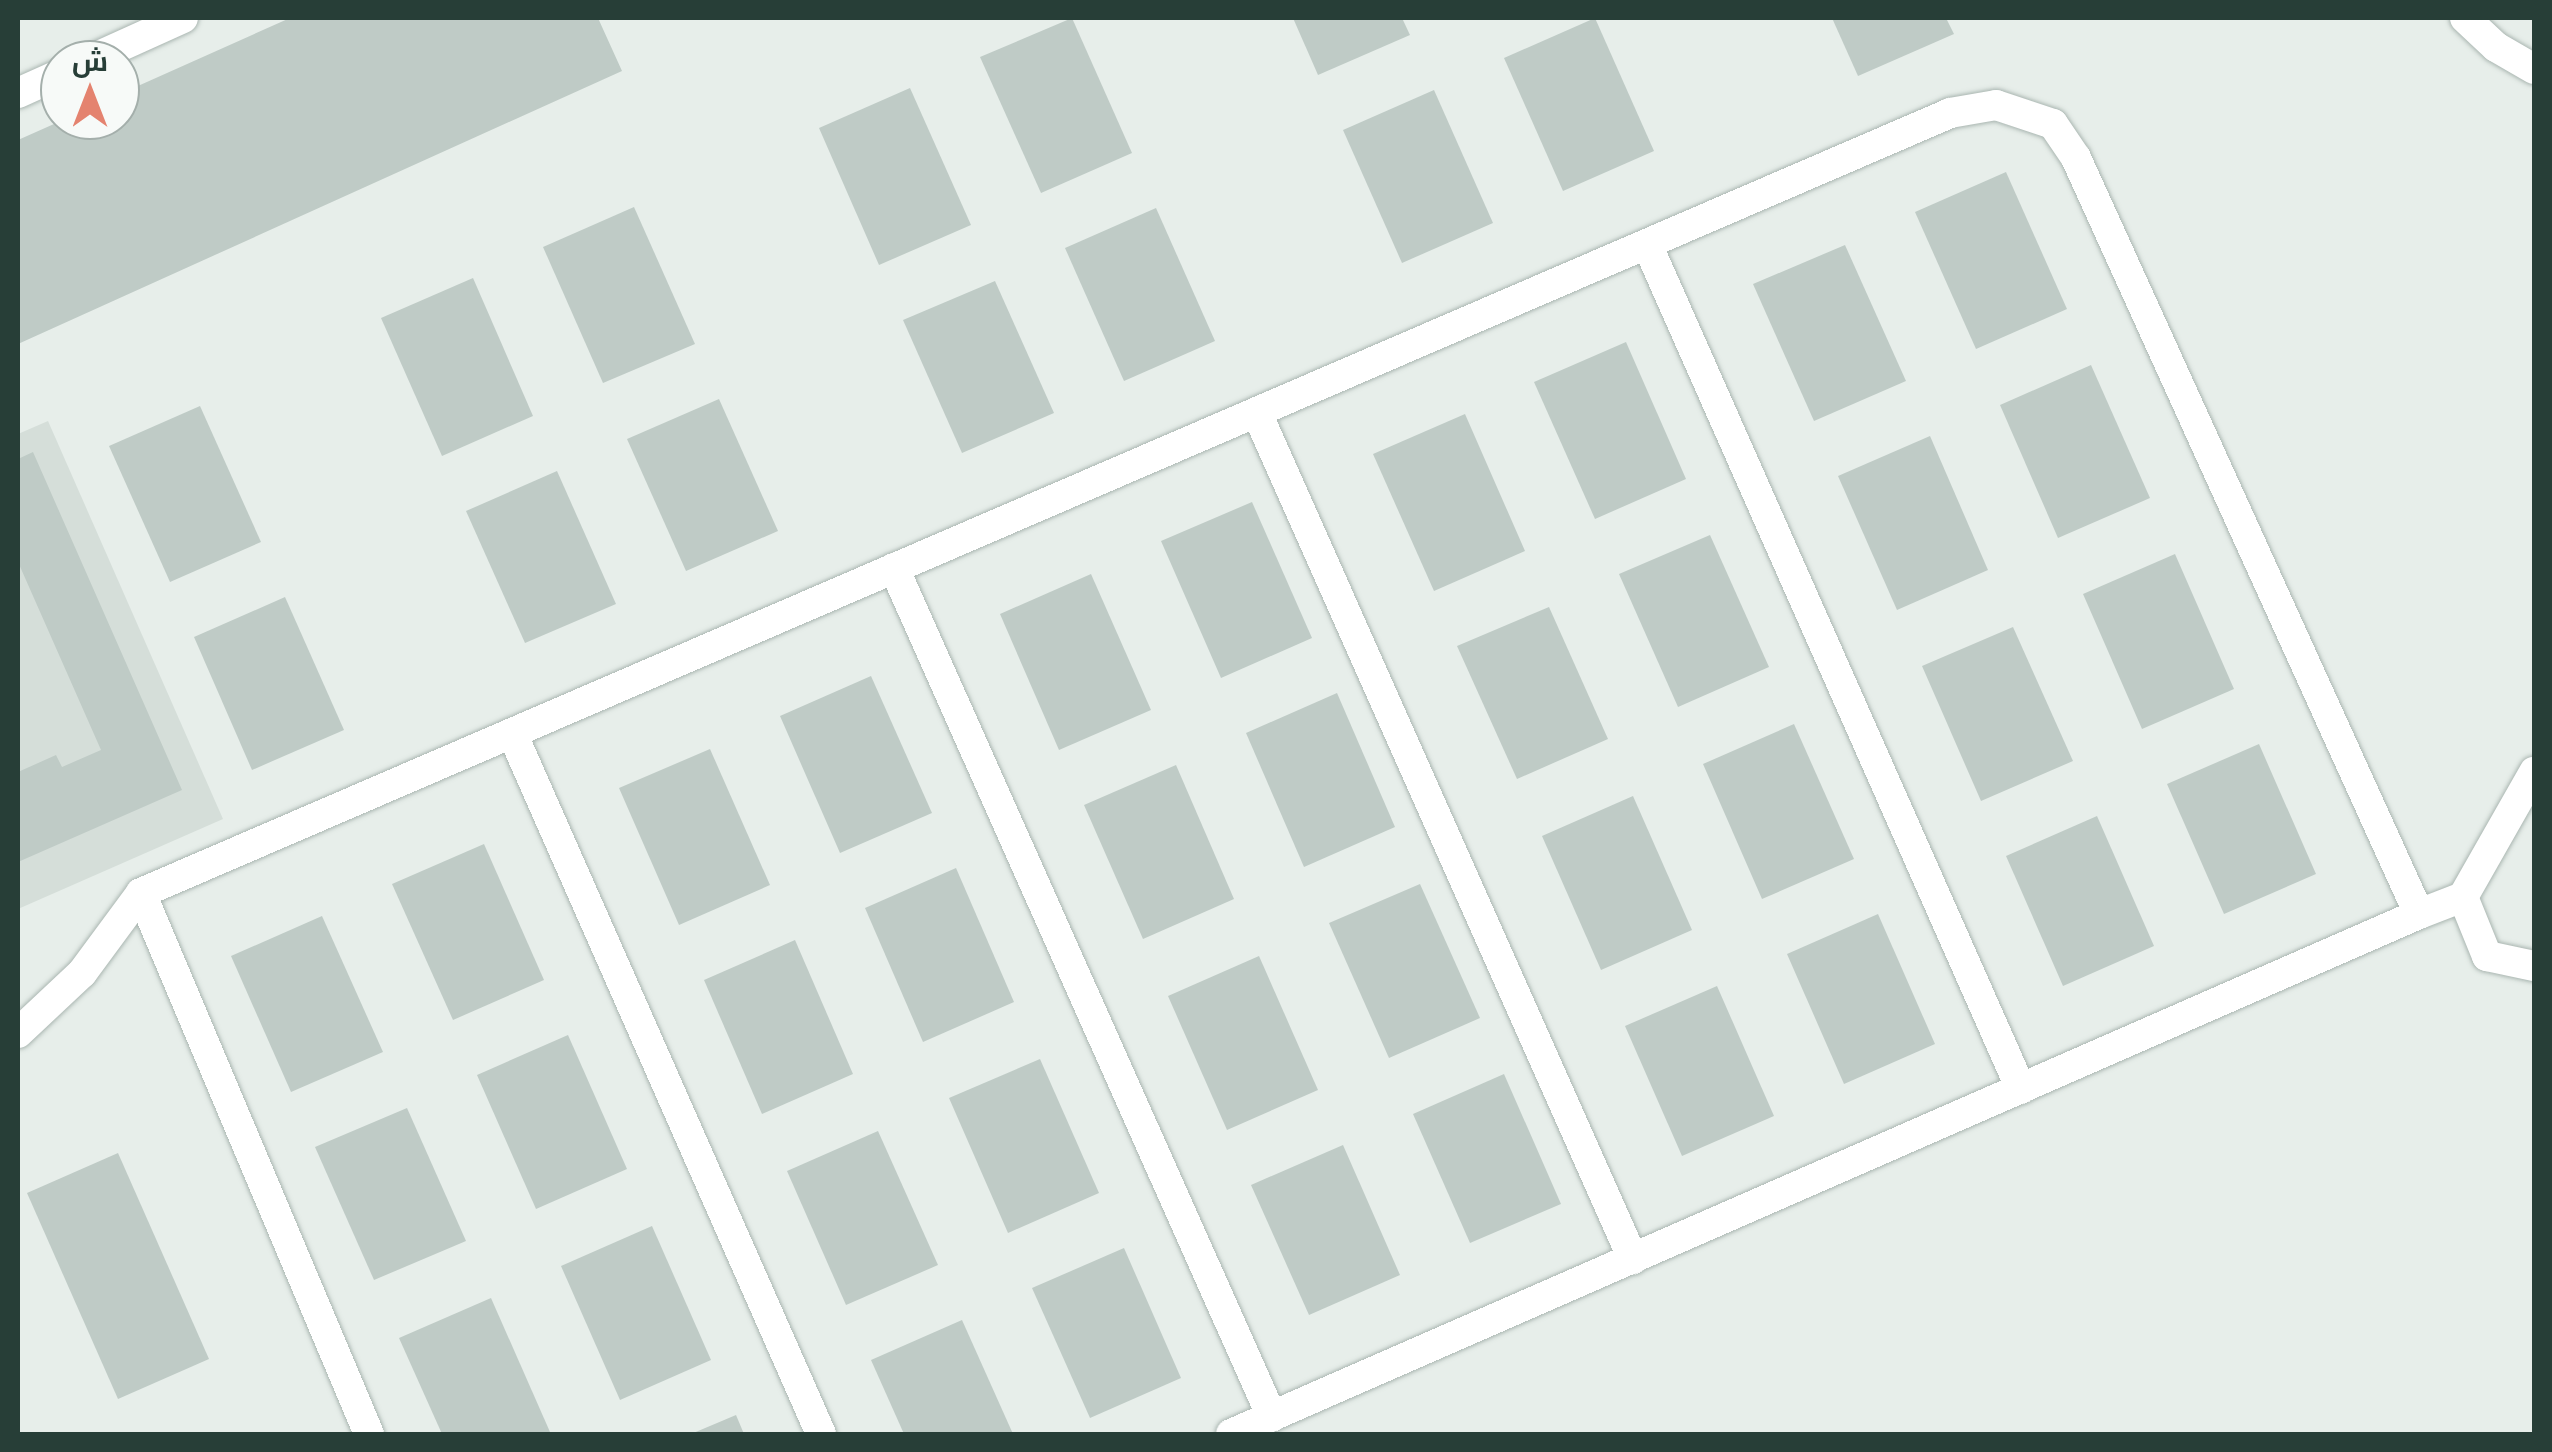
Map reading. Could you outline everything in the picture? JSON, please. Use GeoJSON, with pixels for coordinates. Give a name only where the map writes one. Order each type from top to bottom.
{"type":"FeatureCollection","features":[{"type":"Feature","properties":{"kind":"street"},"geometry":{"type":"LineString","coordinates":[[134,40],[182,18]]}},
{"type":"Feature","properties":{"kind":"street"},"geometry":{"type":"LineString","coordinates":[[2465,18],[2496,48],[2534,69]]}},
{"type":"Feature","properties":{"kind":"street"},"geometry":{"type":"LineString","coordinates":[[18,1033],[82,973],[141,893],[1950,113],[1996,105],[2052,124],[2076,158],[2419,914]]}},
{"type":"Feature","properties":{"kind":"street"},"geometry":{"type":"LineString","coordinates":[[1648,244],[2020,1089]]}},
{"type":"Feature","properties":{"kind":"street"},"geometry":{"type":"LineString","coordinates":[[1257,412],[1633,1259]]}},
{"type":"Feature","properties":{"kind":"street"},"geometry":{"type":"LineString","coordinates":[[894,568],[1272,1417]]}},
{"type":"Feature","properties":{"kind":"street"},"geometry":{"type":"LineString","coordinates":[[512,733],[821,1434]]}},
{"type":"Feature","properties":{"kind":"street"},"geometry":{"type":"LineString","coordinates":[[1231,1434],[2464,897],[2534,772]]}},
{"type":"Feature","properties":{"kind":"street"},"geometry":{"type":"LineString","coordinates":[[141,893],[369,1434]]}},
{"type":"Feature","properties":{"kind":"street"},"geometry":{"type":"LineString","coordinates":[[2464,897],[2487,956],[2534,966]]}},
{"type":"Feature","properties":{"kind":"shaded area"},"geometry":{"type":"Polygon","coordinates":[[[48,421],[223,819],[18,909],[18,434],[48,421]]]}},
{"type":"Feature","properties":{"kind":"building"},"geometry":{"type":"Polygon","coordinates":[[[290,18],[598,18],[622,71],[18,344],[18,140],[40,130],[40,140],[140,140],[140,85],[290,18]]]}},
{"type":"Feature","properties":{"kind":"building"},"geometry":{"type":"Polygon","coordinates":[[[1072,18],[1132,153],[1041,193],[980,57],[1072,18]]]}},
{"type":"Feature","properties":{"kind":"building"},"geometry":{"type":"Polygon","coordinates":[[[1293,18],[1402,18],[1410,35],[1318,75],[1293,18]]]}},
{"type":"Feature","properties":{"kind":"building"},"geometry":{"type":"Polygon","coordinates":[[[1595,18],[1654,151],[1563,191],[1504,58],[1595,18]]]}},
{"type":"Feature","properties":{"kind":"building"},"geometry":{"type":"Polygon","coordinates":[[[1832,18],[1946,18],[1954,34],[1858,76],[1832,18]]]}},
{"type":"Feature","properties":{"kind":"building"},"geometry":{"type":"Polygon","coordinates":[[[910,88],[971,225],[879,265],[819,128],[910,88]]]}},
{"type":"Feature","properties":{"kind":"building"},"geometry":{"type":"Polygon","coordinates":[[[1434,90],[1493,223],[1402,263],[1343,130],[1434,90]]]}},
{"type":"Feature","properties":{"kind":"building"},"geometry":{"type":"Polygon","coordinates":[[[2006,172],[2067,309],[1976,349],[1915,212],[2006,172]]]}},
{"type":"Feature","properties":{"kind":"building"},"geometry":{"type":"Polygon","coordinates":[[[634,207],[695,344],[603,383],[543,247],[634,207]]]}},
{"type":"Feature","properties":{"kind":"building"},"geometry":{"type":"Polygon","coordinates":[[[1156,208],[1215,341],[1124,381],[1065,248],[1156,208]]]}},
{"type":"Feature","properties":{"kind":"building"},"geometry":{"type":"Polygon","coordinates":[[[1845,245],[1906,381],[1814,421],[1753,284],[1845,245]]]}},
{"type":"Feature","properties":{"kind":"building"},"geometry":{"type":"Polygon","coordinates":[[[473,278],[533,416],[442,456],[381,318],[473,278]]]}},
{"type":"Feature","properties":{"kind":"building"},"geometry":{"type":"Polygon","coordinates":[[[995,281],[1054,413],[962,453],[903,320],[995,281]]]}},
{"type":"Feature","properties":{"kind":"building"},"geometry":{"type":"Polygon","coordinates":[[[1626,342],[1686,479],[1595,519],[1534,382],[1626,342]]]}},
{"type":"Feature","properties":{"kind":"building"},"geometry":{"type":"Polygon","coordinates":[[[2091,365],[2150,498],[2058,538],[2000,405],[2091,365]]]}},
{"type":"Feature","properties":{"kind":"building"},"geometry":{"type":"Polygon","coordinates":[[[719,399],[778,531],[686,571],[627,439],[719,399]]]}},
{"type":"Feature","properties":{"kind":"building"},"geometry":{"type":"Polygon","coordinates":[[[200,406],[261,542],[170,582],[109,446],[200,406]]]}},
{"type":"Feature","properties":{"kind":"building"},"geometry":{"type":"Polygon","coordinates":[[[1465,414],[1525,551],[1434,591],[1373,454],[1465,414]]]}},
{"type":"Feature","properties":{"kind":"building"},"geometry":{"type":"Polygon","coordinates":[[[1930,436],[1988,570],[1897,610],[1838,476],[1930,436]]]}},
{"type":"Feature","properties":{"kind":"building"},"geometry":{"type":"Polygon","coordinates":[[[33,452],[182,790],[18,862],[18,772],[56,755],[62,767],[101,750],[18,562],[18,459],[33,452]]]}},
{"type":"Feature","properties":{"kind":"building"},"geometry":{"type":"Polygon","coordinates":[[[557,471],[616,604],[525,643],[466,511],[557,471]]]}},
{"type":"Feature","properties":{"kind":"building"},"geometry":{"type":"Polygon","coordinates":[[[1252,502],[1312,638],[1221,678],[1161,541],[1252,502]]]}},
{"type":"Feature","properties":{"kind":"building"},"geometry":{"type":"Polygon","coordinates":[[[1710,535],[1769,667],[1678,707],[1619,574],[1710,535]]]}},
{"type":"Feature","properties":{"kind":"building"},"geometry":{"type":"Polygon","coordinates":[[[2175,554],[2234,689],[2142,729],[2083,594],[2175,554]]]}},
{"type":"Feature","properties":{"kind":"building"},"geometry":{"type":"Polygon","coordinates":[[[1091,574],[1151,710],[1059,750],[1000,614],[1091,574]]]}},
{"type":"Feature","properties":{"kind":"building"},"geometry":{"type":"Polygon","coordinates":[[[285,597],[344,730],[252,770],[194,637],[285,597]]]}},
{"type":"Feature","properties":{"kind":"building"},"geometry":{"type":"Polygon","coordinates":[[[1549,607],[1608,739],[1517,779],[1457,646],[1549,607]]]}},
{"type":"Feature","properties":{"kind":"building"},"geometry":{"type":"Polygon","coordinates":[[[2013,627],[2073,761],[1981,801],[1922,666],[2013,627]]]}},
{"type":"Feature","properties":{"kind":"building"},"geometry":{"type":"Polygon","coordinates":[[[871,676],[932,813],[840,853],[780,716],[871,676]]]}},
{"type":"Feature","properties":{"kind":"building"},"geometry":{"type":"Polygon","coordinates":[[[1337,693],[1395,827],[1304,867],[1246,733],[1337,693]]]}},
{"type":"Feature","properties":{"kind":"building"},"geometry":{"type":"Polygon","coordinates":[[[1794,724],[1854,859],[1762,899],[1703,764],[1794,724]]]}},
{"type":"Feature","properties":{"kind":"building"},"geometry":{"type":"Polygon","coordinates":[[[2259,744],[2316,874],[2224,914],[2167,784],[2259,744]]]}},
{"type":"Feature","properties":{"kind":"building"},"geometry":{"type":"Polygon","coordinates":[[[710,749],[770,885],[679,925],[619,788],[710,749]]]}},
{"type":"Feature","properties":{"kind":"building"},"geometry":{"type":"Polygon","coordinates":[[[1176,765],[1234,899],[1143,939],[1084,805],[1176,765]]]}},
{"type":"Feature","properties":{"kind":"building"},"geometry":{"type":"Polygon","coordinates":[[[1633,796],[1692,930],[1601,970],[1542,836],[1633,796]]]}},
{"type":"Feature","properties":{"kind":"building"},"geometry":{"type":"Polygon","coordinates":[[[2097,816],[2154,946],[2063,986],[2006,856],[2097,816]]]}},
{"type":"Feature","properties":{"kind":"building"},"geometry":{"type":"Polygon","coordinates":[[[484,844],[544,980],[453,1020],[392,884],[484,844]]]}},
{"type":"Feature","properties":{"kind":"building"},"geometry":{"type":"Polygon","coordinates":[[[956,868],[1014,1002],[923,1042],[865,908],[956,868]]]}},
{"type":"Feature","properties":{"kind":"building"},"geometry":{"type":"Polygon","coordinates":[[[1420,884],[1480,1018],[1389,1058],[1329,923],[1420,884]]]}},
{"type":"Feature","properties":{"kind":"building"},"geometry":{"type":"Polygon","coordinates":[[[1878,914],[1935,1044],[1844,1084],[1787,954],[1878,914]]]}},
{"type":"Feature","properties":{"kind":"building"},"geometry":{"type":"Polygon","coordinates":[[[322,916],[383,1052],[291,1092],[231,956],[322,916]]]}},
{"type":"Feature","properties":{"kind":"building"},"geometry":{"type":"Polygon","coordinates":[[[795,940],[853,1074],[762,1114],[704,980],[795,940]]]}},
{"type":"Feature","properties":{"kind":"building"},"geometry":{"type":"Polygon","coordinates":[[[1259,956],[1318,1090],[1227,1130],[1168,996],[1259,956]]]}},
{"type":"Feature","properties":{"kind":"building"},"geometry":{"type":"Polygon","coordinates":[[[1717,986],[1774,1116],[1682,1156],[1625,1026],[1717,986]]]}},
{"type":"Feature","properties":{"kind":"building"},"geometry":{"type":"Polygon","coordinates":[[[568,1035],[627,1169],[536,1209],[477,1075],[568,1035]]]}},
{"type":"Feature","properties":{"kind":"building"},"geometry":{"type":"Polygon","coordinates":[[[1040,1059],[1099,1193],[1008,1233],[949,1098],[1040,1059]]]}},
{"type":"Feature","properties":{"kind":"building"},"geometry":{"type":"Polygon","coordinates":[[[1504,1074],[1561,1204],[1470,1243],[1413,1114],[1504,1074]]]}},
{"type":"Feature","properties":{"kind":"building"},"geometry":{"type":"Polygon","coordinates":[[[407,1108],[466,1241],[374,1280],[315,1147],[407,1108]]]}},
{"type":"Feature","properties":{"kind":"building"},"geometry":{"type":"Polygon","coordinates":[[[878,1131],[938,1265],[846,1305],[787,1171],[878,1131]]]}},
{"type":"Feature","properties":{"kind":"building"},"geometry":{"type":"Polygon","coordinates":[[[1343,1145],[1400,1275],[1309,1315],[1251,1185],[1343,1145]]]}},
{"type":"Feature","properties":{"kind":"building"},"geometry":{"type":"Polygon","coordinates":[[[118,1153],[209,1359],[118,1399],[27,1193],[118,1153]]]}},
{"type":"Feature","properties":{"kind":"building"},"geometry":{"type":"Polygon","coordinates":[[[652,1226],[711,1360],[620,1400],[561,1266],[652,1226]]]}},
{"type":"Feature","properties":{"kind":"building"},"geometry":{"type":"Polygon","coordinates":[[[1124,1248],[1181,1378],[1090,1418],[1032,1288],[1124,1248]]]}},
{"type":"Feature","properties":{"kind":"building"},"geometry":{"type":"Polygon","coordinates":[[[491,1298],[550,1432],[442,1434],[399,1338],[491,1298]]]}},
{"type":"Feature","properties":{"kind":"building"},"geometry":{"type":"Polygon","coordinates":[[[962,1320],[1013,1434],[904,1434],[871,1360],[962,1320]]]}},
{"type":"Feature","properties":{"kind":"building"},"geometry":{"type":"Polygon","coordinates":[[[736,1415],[744,1434],[691,1434],[736,1415]]]}}]}
